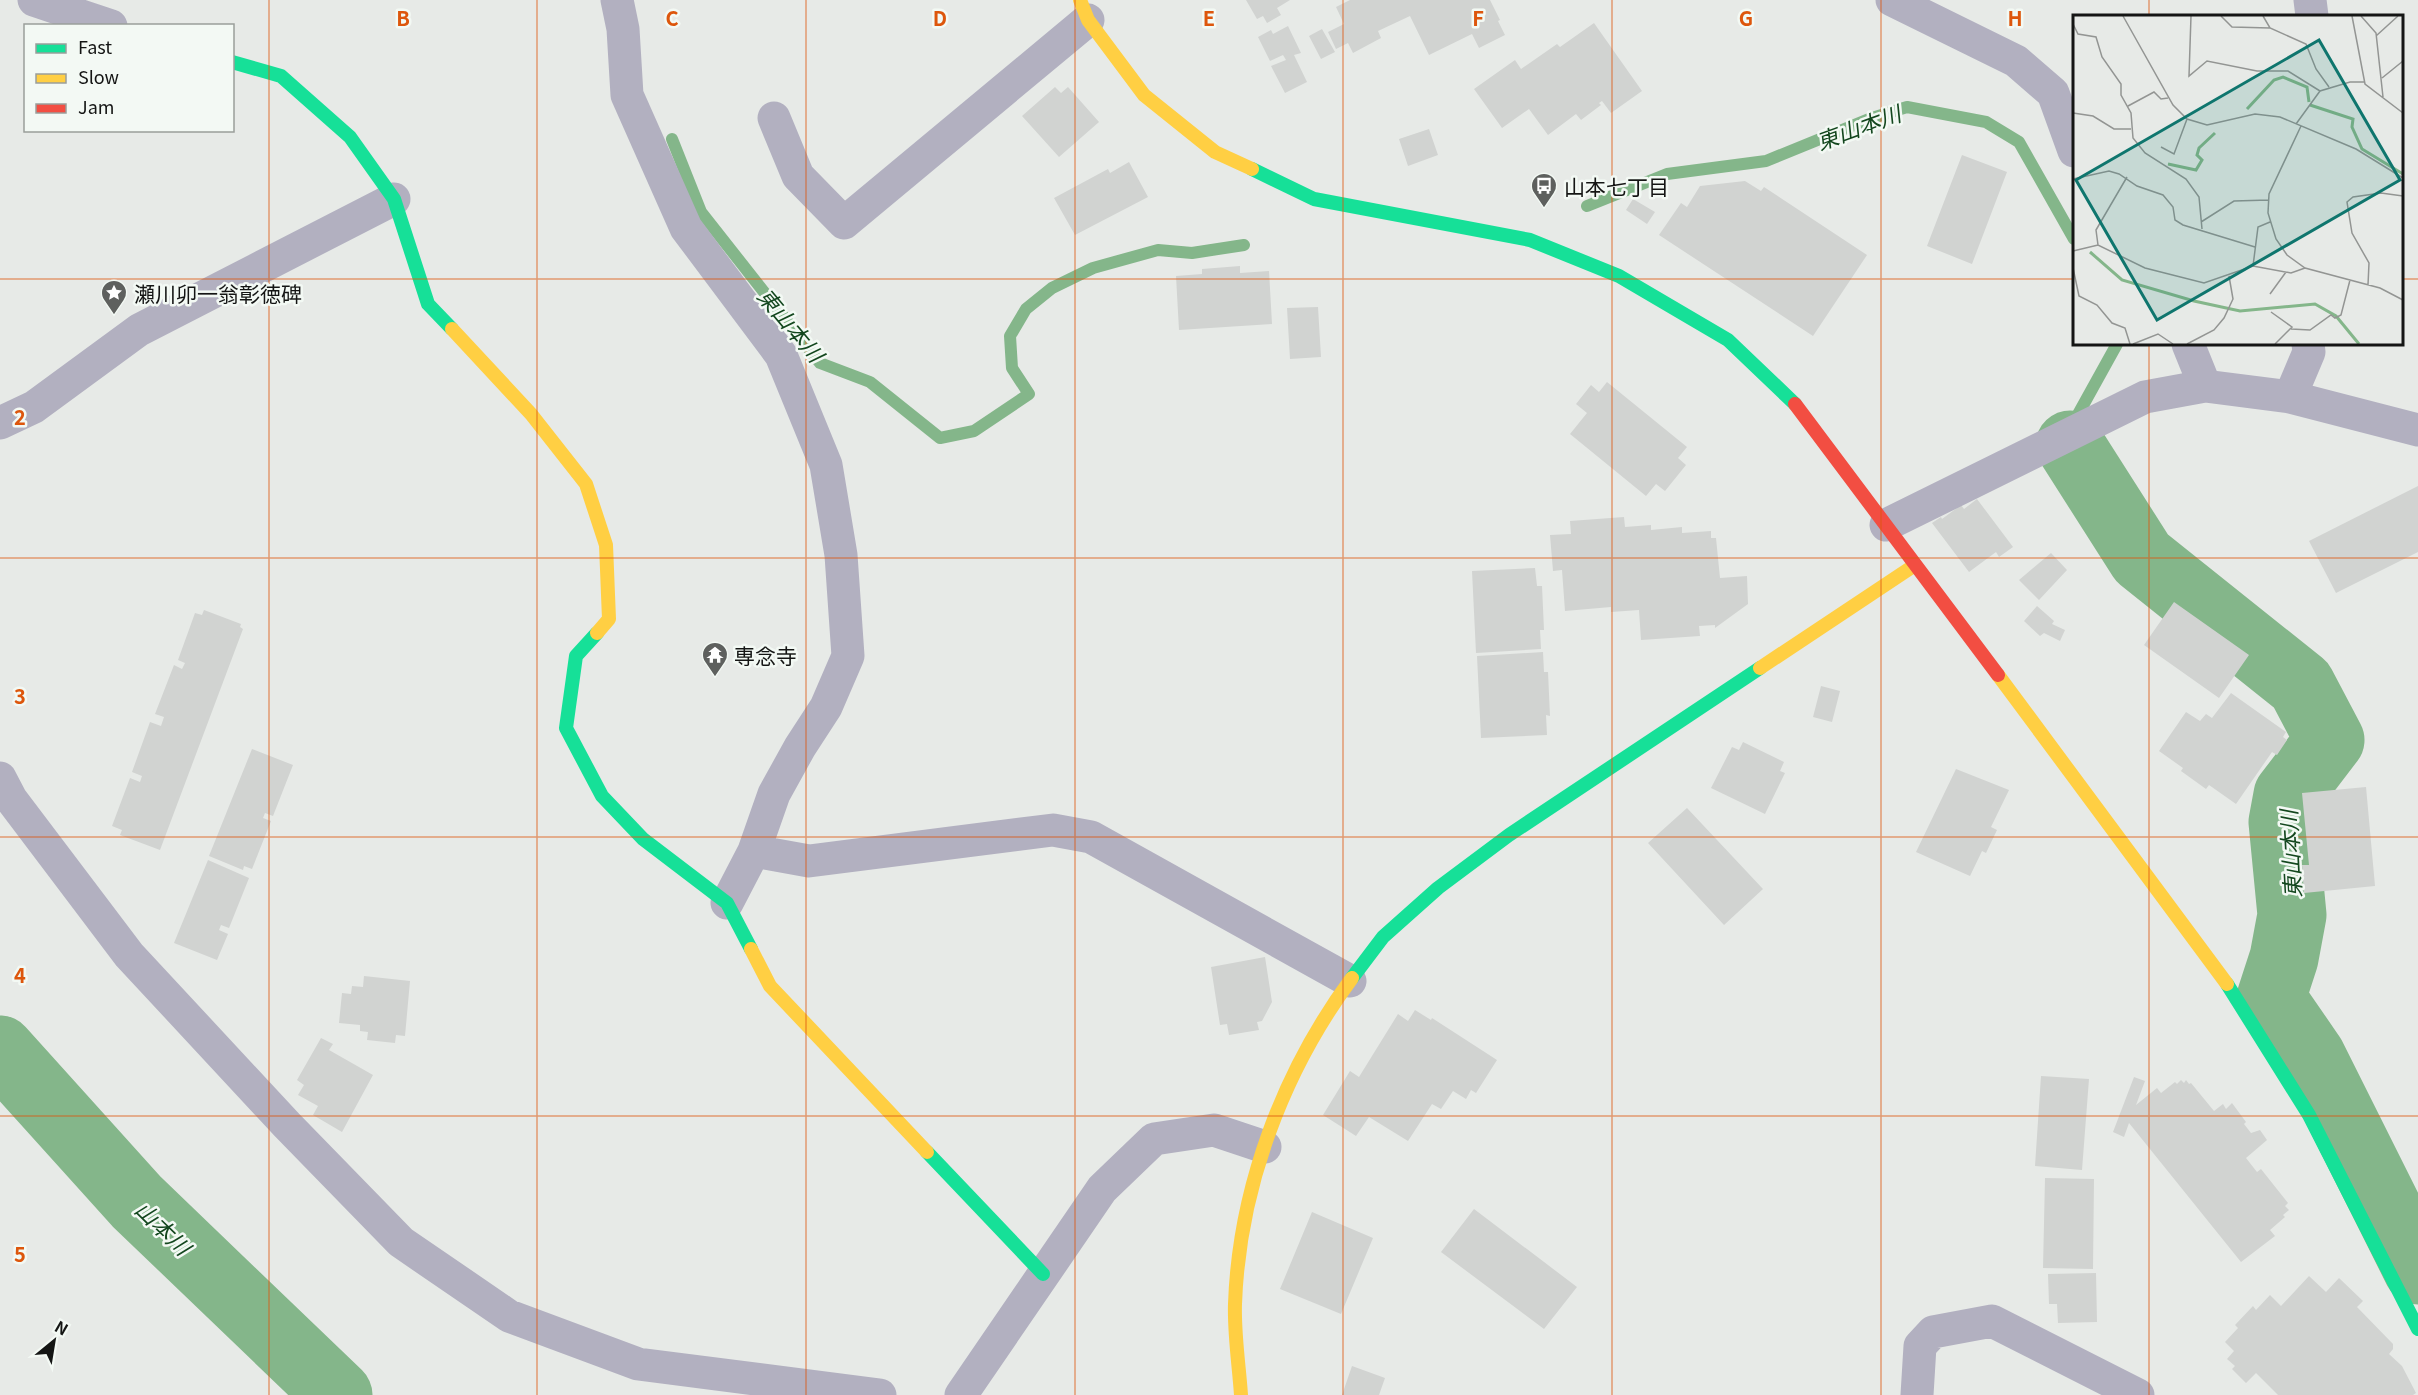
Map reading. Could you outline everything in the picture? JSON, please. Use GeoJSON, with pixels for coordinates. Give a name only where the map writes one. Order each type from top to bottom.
{"type":"FeatureCollection","features":[{"type":"Feature","properties":{"kind":"street"},"geometry":{"type":"LineString","coordinates":[[34,0],[105,24]]}},
{"type":"Feature","properties":{"kind":"street"},"geometry":{"type":"LineString","coordinates":[[617,0],[623,29],[627,95],[686,228],[781,355],[826,465],[841,555],[848,656],[826,707],[774,794],[754,851],[727,903]]}},
{"type":"Feature","properties":{"kind":"street"},"geometry":{"type":"LineString","coordinates":[[1892,0],[2016,61],[2053,93],[2073,148]]}},
{"type":"Feature","properties":{"kind":"street"},"geometry":{"type":"LineString","coordinates":[[2310,0],[2312,15]]}},
{"type":"Feature","properties":{"kind":"street"},"geometry":{"type":"LineString","coordinates":[[774,118],[798,176],[844,223],[1084,10],[1144,95],[1215,152],[1314,199],[1530,240],[1619,276],[1728,340],[1795,404],[2221,974],[2308,1115],[2418,1329]]}},
{"type":"Feature","properties":{"kind":"street"},"geometry":{"type":"LineString","coordinates":[[234,63],[281,76],[350,137],[394,200],[428,304],[531,414],[586,484],[606,546],[609,619],[576,656],[566,728],[602,796],[643,839],[727,903],[770,986],[1043,1274]]}},
{"type":"Feature","properties":{"kind":"street"},"geometry":{"type":"LineString","coordinates":[[0,423],[34,407],[139,330],[394,200]]}},
{"type":"Feature","properties":{"kind":"street"},"geometry":{"type":"LineString","coordinates":[[2188,345],[2205,386]]}},
{"type":"Feature","properties":{"kind":"street"},"geometry":{"type":"LineString","coordinates":[[2290,397],[2309,352],[2308,345]]}},
{"type":"Feature","properties":{"kind":"street"},"geometry":{"type":"LineString","coordinates":[[1886,525],[2145,397],[2205,386],[2290,397],[2418,430]]}},
{"type":"Feature","properties":{"kind":"street"},"geometry":{"type":"LineString","coordinates":[[1241,1395],[1234,1305],[1244,1223],[1265,1148],[1294,1072],[1342,992],[1383,937],[1438,888],[1509,835],[1915,565]]}},
{"type":"Feature","properties":{"kind":"street"},"geometry":{"type":"LineString","coordinates":[[0,778],[11,799],[129,955],[287,1125],[401,1242],[509,1316],[638,1364],[724,1385],[880,1395]]}},
{"type":"Feature","properties":{"kind":"street"},"geometry":{"type":"LineString","coordinates":[[754,851],[809,861],[1053,830],[1091,837],[1350,981]]}},
{"type":"Feature","properties":{"kind":"street"},"geometry":{"type":"LineString","coordinates":[[961,1395],[1102,1189],[1154,1139],[1215,1130],[1265,1148]]}},
{"type":"Feature","properties":{"kind":"street"},"geometry":{"type":"LineString","coordinates":[[1917,1395],[1920,1346],[1933,1332],[1992,1321],[2138,1395]]}},
{"type":"Feature","properties":{"kind":"building"},"geometry":{"type":"Polygon","coordinates":[[[1246,0],[1290,0],[1277,8],[1281,15],[1267,23],[1263,16],[1257,19],[1246,0]]]}},
{"type":"Feature","properties":{"kind":"building"},"geometry":{"type":"Polygon","coordinates":[[[1350,0],[1490,0],[1505,35],[1479,48],[1472,34],[1429,55],[1410,16],[1378,31],[1381,38],[1353,53],[1348,43],[1336,49],[1328,32],[1344,24],[1336,7],[1350,0]]]}},
{"type":"Feature","properties":{"kind":"building"},"geometry":{"type":"Polygon","coordinates":[[[1594,23],[1642,91],[1611,113],[1602,101],[1599,103],[1601,105],[1581,120],[1576,114],[1548,135],[1529,109],[1502,128],[1474,89],[1515,60],[1521,69],[1557,44],[1560,47],[1594,23]]]}},
{"type":"Feature","properties":{"kind":"building"},"geometry":{"type":"Polygon","coordinates":[[[1288,26],[1301,53],[1294,55],[1307,82],[1285,93],[1271,66],[1286,60],[1283,55],[1270,61],[1258,37],[1271,30],[1273,34],[1288,26]]]}},
{"type":"Feature","properties":{"kind":"building"},"geometry":{"type":"Polygon","coordinates":[[[1322,29],[1335,52],[1321,59],[1309,36],[1322,29]]]}},
{"type":"Feature","properties":{"kind":"building"},"geometry":{"type":"Polygon","coordinates":[[[1055,87],[1061,93],[1068,87],[1099,122],[1059,157],[1022,116],[1055,87]]]}},
{"type":"Feature","properties":{"kind":"building"},"geometry":{"type":"Polygon","coordinates":[[[1429,129],[1438,155],[1408,166],[1399,139],[1429,129]]]}},
{"type":"Feature","properties":{"kind":"building"},"geometry":{"type":"Polygon","coordinates":[[[1962,155],[2007,172],[1972,264],[1927,246],[1962,155]]]}},
{"type":"Feature","properties":{"kind":"building"},"geometry":{"type":"Polygon","coordinates":[[[1129,162],[1148,197],[1075,235],[1054,198],[1108,169],[1110,173],[1129,162]]]}},
{"type":"Feature","properties":{"kind":"building"},"geometry":{"type":"Polygon","coordinates":[[[1745,181],[1761,191],[1764,187],[1867,255],[1813,336],[1659,235],[1681,203],[1687,207],[1700,186],[1745,181]]]}},
{"type":"Feature","properties":{"kind":"building"},"geometry":{"type":"Polygon","coordinates":[[[1633,199],[1655,212],[1647,224],[1626,210],[1633,199]]]}},
{"type":"Feature","properties":{"kind":"building"},"geometry":{"type":"Polygon","coordinates":[[[1240,266],[1240,273],[1269,271],[1272,324],[1179,330],[1176,276],[1202,274],[1202,269],[1240,266]]]}},
{"type":"Feature","properties":{"kind":"building"},"geometry":{"type":"Polygon","coordinates":[[[1318,307],[1321,357],[1290,359],[1287,308],[1318,307]]]}},
{"type":"Feature","properties":{"kind":"building"},"geometry":{"type":"Polygon","coordinates":[[[1607,382],[1687,447],[1678,458],[1686,465],[1665,491],[1656,484],[1646,496],[1570,434],[1587,413],[1576,404],[1591,385],[1599,392],[1607,382]]]}},
{"type":"Feature","properties":{"kind":"building"},"geometry":{"type":"Polygon","coordinates":[[[2418,486],[2418,552],[2336,593],[2309,541],[2418,486]]]}},
{"type":"Feature","properties":{"kind":"building"},"geometry":{"type":"Polygon","coordinates":[[[1977,499],[2013,547],[1999,557],[1996,552],[1969,572],[1932,523],[1941,517],[1942,519],[1961,505],[1964,509],[1977,499]]]}},
{"type":"Feature","properties":{"kind":"building"},"geometry":{"type":"Polygon","coordinates":[[[1624,517],[1625,527],[1651,525],[1651,530],[1682,527],[1682,533],[1711,531],[1711,538],[1716,538],[1720,578],[1747,576],[1748,604],[1715,628],[1715,625],[1699,626],[1700,636],[1641,640],[1639,610],[1611,612],[1611,607],[1565,611],[1562,570],[1553,571],[1550,535],[1571,534],[1570,521],[1624,517]]]}},
{"type":"Feature","properties":{"kind":"building"},"geometry":{"type":"Polygon","coordinates":[[[2051,553],[2067,570],[2039,600],[2019,580],[2051,553]]]}},
{"type":"Feature","properties":{"kind":"building"},"geometry":{"type":"Polygon","coordinates":[[[1535,568],[1537,586],[1542,586],[1544,630],[1540,630],[1541,649],[1476,653],[1472,571],[1535,568]]]}},
{"type":"Feature","properties":{"kind":"building"},"geometry":{"type":"Polygon","coordinates":[[[2174,602],[2249,655],[2219,698],[2144,645],[2174,602]]]}},
{"type":"Feature","properties":{"kind":"building"},"geometry":{"type":"Polygon","coordinates":[[[2037,606],[2054,621],[2052,624],[2065,630],[2060,641],[2044,633],[2040,636],[2024,621],[2037,606]]]}},
{"type":"Feature","properties":{"kind":"building"},"geometry":{"type":"Polygon","coordinates":[[[204,610],[241,624],[240,627],[243,629],[160,850],[120,835],[122,830],[112,826],[130,778],[140,782],[142,776],[132,772],[150,722],[161,726],[164,717],[155,714],[174,665],[182,669],[185,663],[178,660],[195,613],[202,615],[204,610]]]}},
{"type":"Feature","properties":{"kind":"building"},"geometry":{"type":"Polygon","coordinates":[[[1543,652],[1544,672],[1548,672],[1550,716],[1546,715],[1547,735],[1481,738],[1477,656],[1543,652]]]}},
{"type":"Feature","properties":{"kind":"building"},"geometry":{"type":"Polygon","coordinates":[[[1821,686],[1840,691],[1832,722],[1813,717],[1821,686]]]}},
{"type":"Feature","properties":{"kind":"building"},"geometry":{"type":"Polygon","coordinates":[[[2231,693],[2286,732],[2283,737],[2287,740],[2277,755],[2272,752],[2236,804],[2209,785],[2206,789],[2181,771],[2183,768],[2159,751],[2186,712],[2200,721],[2206,714],[2212,718],[2231,693]]]}},
{"type":"Feature","properties":{"kind":"building"},"geometry":{"type":"Polygon","coordinates":[[[1743,742],[1784,762],[1780,771],[1785,773],[1765,814],[1711,788],[1732,747],[1739,750],[1743,742]]]}},
{"type":"Feature","properties":{"kind":"building"},"geometry":{"type":"Polygon","coordinates":[[[252,749],[293,765],[273,816],[265,813],[263,818],[271,821],[252,869],[244,866],[243,870],[209,856],[252,749]]]}},
{"type":"Feature","properties":{"kind":"building"},"geometry":{"type":"Polygon","coordinates":[[[1956,769],[2009,790],[1991,827],[1997,830],[1986,853],[1982,851],[1970,876],[1916,852],[1956,769]]]}},
{"type":"Feature","properties":{"kind":"building"},"geometry":{"type":"Polygon","coordinates":[[[2366,787],[2375,886],[2304,893],[2302,865],[2309,865],[2302,793],[2366,787]]]}},
{"type":"Feature","properties":{"kind":"building"},"geometry":{"type":"Polygon","coordinates":[[[1687,808],[1763,889],[1724,925],[1648,843],[1687,808]]]}},
{"type":"Feature","properties":{"kind":"building"},"geometry":{"type":"Polygon","coordinates":[[[208,860],[249,878],[229,928],[221,925],[219,930],[228,934],[217,960],[174,943],[208,860]]]}},
{"type":"Feature","properties":{"kind":"building"},"geometry":{"type":"Polygon","coordinates":[[[1265,957],[1272,1002],[1262,1021],[1257,1022],[1259,1030],[1229,1035],[1227,1024],[1220,1025],[1211,967],[1265,957]]]}},
{"type":"Feature","properties":{"kind":"building"},"geometry":{"type":"Polygon","coordinates":[[[364,976],[410,981],[405,1036],[396,1035],[395,1043],[367,1040],[368,1032],[360,1031],[360,1025],[339,1023],[342,993],[351,994],[352,986],[363,987],[364,976]]]}},
{"type":"Feature","properties":{"kind":"building"},"geometry":{"type":"Polygon","coordinates":[[[1415,1010],[1431,1020],[1432,1018],[1497,1060],[1476,1093],[1471,1090],[1466,1099],[1453,1091],[1441,1109],[1432,1104],[1408,1141],[1369,1117],[1356,1136],[1323,1115],[1350,1071],[1359,1077],[1398,1014],[1408,1021],[1415,1010]]]}},
{"type":"Feature","properties":{"kind":"building"},"geometry":{"type":"Polygon","coordinates":[[[321,1038],[333,1044],[329,1050],[373,1075],[342,1132],[313,1115],[318,1106],[298,1095],[304,1085],[297,1080],[321,1038]]]}},
{"type":"Feature","properties":{"kind":"building"},"geometry":{"type":"Polygon","coordinates":[[[2041,1076],[2089,1079],[2082,1170],[2035,1166],[2041,1076]]]}},
{"type":"Feature","properties":{"kind":"building"},"geometry":{"type":"Polygon","coordinates":[[[2134,1077],[2145,1081],[2136,1105],[2157,1088],[2161,1093],[2175,1082],[2177,1084],[2181,1080],[2184,1083],[2186,1080],[2214,1111],[2223,1104],[2226,1109],[2232,1103],[2251,1133],[2260,1130],[2267,1140],[2246,1158],[2257,1172],[2261,1169],[2288,1203],[2285,1206],[2289,1210],[2283,1215],[2285,1217],[2270,1230],[2275,1236],[2241,1262],[2129,1123],[2124,1137],[2113,1132],[2134,1077]]]}},
{"type":"Feature","properties":{"kind":"building"},"geometry":{"type":"Polygon","coordinates":[[[2045,1178],[2094,1179],[2093,1269],[2043,1268],[2045,1178]]]}},
{"type":"Feature","properties":{"kind":"building"},"geometry":{"type":"Polygon","coordinates":[[[1474,1209],[1577,1287],[1544,1329],[1441,1252],[1474,1209]]]}},
{"type":"Feature","properties":{"kind":"building"},"geometry":{"type":"Polygon","coordinates":[[[1312,1212],[1373,1238],[1341,1314],[1280,1289],[1312,1212]]]}},
{"type":"Feature","properties":{"kind":"building"},"geometry":{"type":"Polygon","coordinates":[[[2096,1273],[2097,1322],[2058,1323],[2057,1304],[2049,1304],[2048,1274],[2096,1273]]]}},
{"type":"Feature","properties":{"kind":"building"},"geometry":{"type":"Polygon","coordinates":[[[2309,1276],[2326,1292],[2339,1278],[2363,1301],[2357,1307],[2393,1344],[2393,1349],[2389,1354],[2402,1366],[2416,1393],[2413,1395],[2278,1395],[2256,1373],[2246,1383],[2232,1369],[2235,1366],[2227,1359],[2234,1351],[2225,1342],[2238,1328],[2235,1325],[2253,1306],[2256,1310],[2270,1295],[2281,1306],[2309,1276]]]}},
{"type":"Feature","properties":{"kind":"building"},"geometry":{"type":"Polygon","coordinates":[[[1352,1366],[1385,1378],[1379,1395],[1342,1395],[1352,1366]]]}},
{"type":"Feature","properties":{"kind":"waterway","name":"東山本川"},"geometry":{"type":"LineString","coordinates":[[1587,206],[1667,174],[1766,161],[1869,119],[1907,107],[1986,122],[2019,142],[2073,237]]}},
{"type":"Feature","properties":{"kind":"waterway","name":"東山本川"},"geometry":{"type":"LineString","coordinates":[[672,139],[701,212],[820,363],[870,382],[940,438],[974,431],[1029,394],[1012,368],[1010,336],[1026,309],[1052,288],[1093,268],[1158,250],[1192,253],[1244,245]]}},
{"type":"Feature","properties":{"kind":"waterway","name":"東山本川"},"geometry":{"type":"LineString","coordinates":[[2076,418],[2116,345]]}},
{"type":"Feature","properties":{"kind":"waterway","name":"東山本川"},"geometry":{"type":"LineString","coordinates":[[2070,445],[2142,558],[2301,685],[2330,740],[2288,795],[2283,822],[2292,915],[2284,958],[2271,998],[2311,1056],[2418,1270]]}},
{"type":"Feature","properties":{"kind":"waterway","name":"山本川"},"geometry":{"type":"LineString","coordinates":[[0,1050],[137,1202],[338,1395]]}},
{"type":"Feature","properties":{"kind":"traffic: fast"},"geometry":{"type":"LineString","coordinates":[[234,63],[281,76],[350,137],[394,199],[428,304],[452,329]]}},
{"type":"Feature","properties":{"kind":"traffic: fast"},"geometry":{"type":"LineString","coordinates":[[1252,169],[1314,199],[1530,240],[1619,276],[1728,340],[1795,404]]}},
{"type":"Feature","properties":{"kind":"traffic: fast"},"geometry":{"type":"LineString","coordinates":[[597,633],[576,656],[566,728],[602,796],[643,839],[727,903],[751,949]]}},
{"type":"Feature","properties":{"kind":"traffic: fast"},"geometry":{"type":"LineString","coordinates":[[1352,978],[1383,937],[1438,888],[1509,835],[1760,668]]}},
{"type":"Feature","properties":{"kind":"traffic: fast"},"geometry":{"type":"LineString","coordinates":[[2227,984],[2309,1115],[2418,1329]]}},
{"type":"Feature","properties":{"kind":"traffic: fast"},"geometry":{"type":"LineString","coordinates":[[927,1152],[1043,1274]]}},
{"type":"Feature","properties":{"kind":"traffic: slow"},"geometry":{"type":"LineString","coordinates":[[1080,0],[1088,20],[1144,95],[1215,152],[1252,169]]}},
{"type":"Feature","properties":{"kind":"traffic: slow"},"geometry":{"type":"LineString","coordinates":[[452,329],[531,414],[586,484],[606,545],[609,619],[597,633]]}},
{"type":"Feature","properties":{"kind":"traffic: slow"},"geometry":{"type":"LineString","coordinates":[[1760,668],[1915,565]]}},
{"type":"Feature","properties":{"kind":"traffic: slow"},"geometry":{"type":"LineString","coordinates":[[1998,675],[2227,984]]}},
{"type":"Feature","properties":{"kind":"traffic: slow"},"geometry":{"type":"LineString","coordinates":[[751,949],[770,986],[927,1152]]}},
{"type":"Feature","properties":{"kind":"traffic: slow"},"geometry":{"type":"LineString","coordinates":[[1241,1395],[1235,1304],[1238,1261],[1245,1217],[1256,1174],[1269,1132],[1305,1052],[1327,1014],[1352,978]]}},
{"type":"Feature","properties":{"kind":"traffic: jam"},"geometry":{"type":"LineString","coordinates":[[1795,404],[1998,675]]}},
{"type":"Feature","properties":{"kind":"place","name":"山本七丁目"},"geometry":{"type":"Point","coordinates":[1544,209]}},
{"type":"Feature","properties":{"kind":"place","name":"瀬川卯一翁彰徳碑"},"geometry":{"type":"Point","coordinates":[114,316]}},
{"type":"Feature","properties":{"kind":"place","name":"専念寺"},"geometry":{"type":"Point","coordinates":[715,678]}}]}
